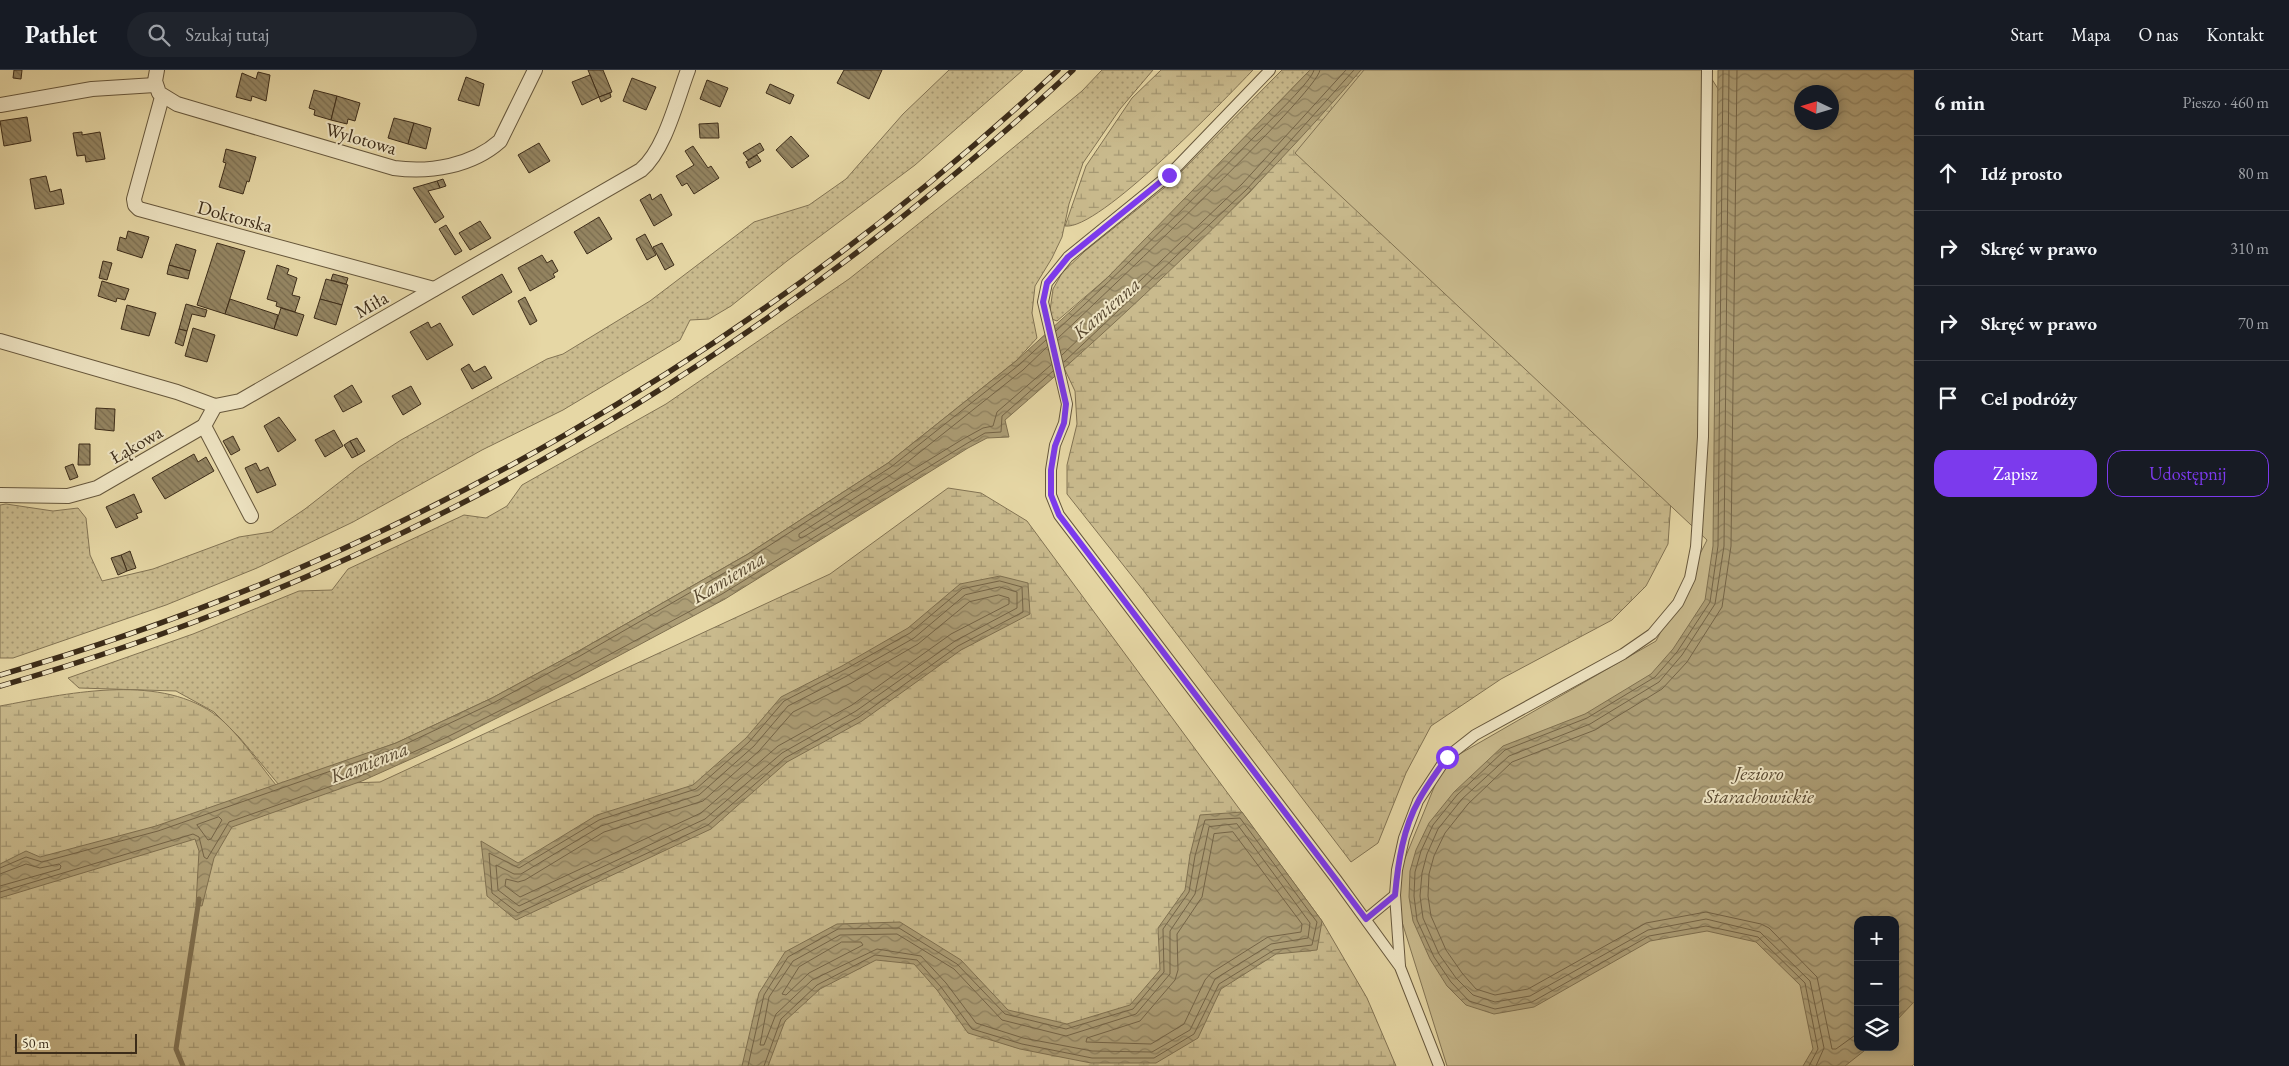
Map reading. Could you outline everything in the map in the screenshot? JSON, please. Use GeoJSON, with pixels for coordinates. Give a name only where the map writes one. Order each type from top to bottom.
{"type":"FeatureCollection","features":[{"type":"Feature","properties":{"kind":"street"},"geometry":{"type":"LineString","coordinates":[[0,105],[92,89],[159,91],[157,70]]}},
{"type":"Feature","properties":{"kind":"street","name":"Wylotowa"},"geometry":{"type":"LineString","coordinates":[[159,91],[177,104],[394,168],[419,171],[453,164],[478,156],[495,146],[508,128],[535,70]]}},
{"type":"Feature","properties":{"kind":"street","name":"Miła"},"geometry":{"type":"LineString","coordinates":[[215,406],[240,401],[642,170],[660,144],[688,70]]}},
{"type":"Feature","properties":{"kind":"street"},"geometry":{"type":"LineString","coordinates":[[1270,70],[1169,175],[1068,257],[1047,283],[1043,302],[1066,404],[1064,423],[1055,446],[1051,470],[1051,495],[1059,515],[1366,919],[1400,967],[1439,1066]]}},
{"type":"Feature","properties":{"kind":"street"},"geometry":{"type":"LineString","coordinates":[[1400,967],[1395,895],[1397,870],[1404,838],[1418,801],[1447,757],[1475,735],[1623,654],[1652,634],[1678,603],[1690,578],[1696,547],[1703,437],[1707,70]]}},
{"type":"Feature","properties":{"kind":"street","name":"Doktorska"},"geometry":{"type":"LineString","coordinates":[[159,91],[134,198],[135,204],[139,209],[434,289]]}},
{"type":"Feature","properties":{"kind":"street"},"geometry":{"type":"LineString","coordinates":[[0,342],[177,392],[215,406],[204,426],[251,516]]}},
{"type":"Feature","properties":{"kind":"street","name":"Łąkowa"},"geometry":{"type":"LineString","coordinates":[[0,495],[48,497],[85,492],[97,488],[204,426]]}},
{"type":"Feature","properties":{"kind":"street"},"geometry":{"type":"LineString","coordinates":[[1366,919],[1395,895]]}},
{"type":"Feature","properties":{"kind":"green space"},"geometry":{"type":"Polygon","coordinates":[[[949,70],[1023,70],[915,165],[787,261],[731,306],[709,319],[690,320],[680,340],[563,410],[482,450],[353,522],[257,568],[166,605],[13,658],[0,658],[0,505],[6,504],[53,511],[78,508],[86,518],[90,555],[102,581],[153,569],[239,537],[271,532],[305,509],[359,467],[401,440],[547,359],[563,354],[650,301],[754,222],[809,205],[846,179],[903,114],[949,70]]]}},
{"type":"Feature","properties":{"kind":"green space"},"geometry":{"type":"Polygon","coordinates":[[[1102,70],[1153,70],[1120,109],[1083,163],[1069,204],[1062,237],[1035,286],[1032,313],[1037,338],[1016,361],[888,463],[748,554],[577,652],[492,698],[396,743],[279,785],[239,737],[214,712],[176,691],[79,688],[68,678],[193,634],[299,591],[332,590],[348,569],[464,515],[486,518],[507,506],[522,485],[666,404],[849,279],[1082,91],[1102,70]]]}},
{"type":"Feature","properties":{"kind":"green space"},"geometry":{"type":"Polygon","coordinates":[[[1161,70],[1253,70],[1161,161],[1132,186],[1105,208],[1082,222],[1065,226],[1086,166],[1132,98],[1161,70]]]}},
{"type":"Feature","properties":{"kind":"green space"},"geometry":{"type":"Polygon","coordinates":[[[1282,70],[1310,70],[1107,278],[1057,321],[1049,318],[1053,289],[1062,273],[1085,251],[1169,184],[1282,70]]]}},
{"type":"Feature","properties":{"kind":"green space"},"geometry":{"type":"Polygon","coordinates":[[[1359,70],[1679,70],[1671,500],[1668,544],[1646,586],[1612,620],[1501,679],[1431,726],[1406,773],[1378,843],[1351,862],[1143,590],[1067,494],[1067,465],[1077,424],[1075,391],[1064,368],[1250,192],[1359,70]]]}},
{"type":"Feature","properties":{"kind":"green space"},"geometry":{"type":"Polygon","coordinates":[[[1364,70],[1706,70],[1914,395],[1914,1064],[1912,1066],[1447,1066],[1392,890],[1444,763],[1656,641],[1707,540],[1295,153],[1364,70]]]}},
{"type":"Feature","properties":{"kind":"green space"},"geometry":{"type":"Polygon","coordinates":[[[948,488],[981,493],[1027,521],[1322,921],[1367,998],[1396,1066],[0,1066],[0,706],[81,692],[137,690],[164,693],[190,701],[221,719],[238,736],[276,785],[380,782],[830,574],[948,488]]]}},
{"type":"Feature","properties":{"kind":"water","name":"Kamienna"},"geometry":{"type":"Polygon","coordinates":[[[1310,70],[1361,70],[1278,163],[1190,251],[1145,295],[1005,420],[1009,437],[987,438],[968,448],[725,599],[579,677],[449,742],[362,781],[232,827],[214,858],[202,906],[196,905],[199,851],[195,839],[0,898],[0,864],[26,851],[40,857],[156,826],[396,743],[492,698],[577,652],[748,554],[888,463],[1016,361],[1107,278],[1310,70]]]}},
{"type":"Feature","properties":{"kind":"water","name":"Jezioro Starachowickie"},"geometry":{"type":"Polygon","coordinates":[[[1718,70],[1914,70],[1914,1002],[1899,1018],[1899,916],[1854,916],[1854,1051],[1864,1051],[1845,1066],[1803,1066],[1813,1049],[1800,985],[1756,942],[1707,931],[1650,941],[1534,1007],[1494,1014],[1466,1005],[1447,986],[1430,959],[1413,921],[1409,897],[1410,871],[1416,850],[1429,823],[1454,792],[1503,746],[1585,714],[1651,674],[1673,649],[1705,600],[1713,546],[1718,70]]]}},
{"type":"Feature","properties":{"kind":"water"},"geometry":{"type":"Polygon","coordinates":[[[1000,576],[1028,583],[1030,614],[961,650],[862,721],[787,762],[711,829],[516,920],[487,896],[481,841],[518,863],[597,815],[693,785],[746,738],[781,697],[842,666],[908,628],[960,584],[1000,576]]]}},
{"type":"Feature","properties":{"kind":"water"},"geometry":{"type":"Polygon","coordinates":[[[1242,812],[1322,921],[1317,950],[1276,954],[1221,989],[1198,1038],[1156,1063],[1091,1063],[1020,1049],[968,1033],[937,990],[914,964],[876,960],[820,989],[785,1021],[768,1066],[742,1066],[759,993],[785,952],[837,924],[900,922],[961,960],[1008,1010],[1067,1024],[1130,1005],[1160,970],[1158,928],[1185,890],[1190,855],[1200,815],[1242,812]]]}},
{"type":"Feature","properties":{"kind":"building"},"geometry":{"type":"Polygon","coordinates":[[[14,70],[22,70],[21,79],[13,78],[14,70]]]}},
{"type":"Feature","properties":{"kind":"building"},"geometry":{"type":"Polygon","coordinates":[[[588,70],[603,70],[612,92],[599,97],[588,70]]]}},
{"type":"Feature","properties":{"kind":"building"},"geometry":{"type":"Polygon","coordinates":[[[844,70],[882,70],[869,99],[837,83],[844,70]]]}},
{"type":"Feature","properties":{"kind":"building"},"geometry":{"type":"Polygon","coordinates":[[[258,72],[270,75],[266,101],[252,96],[251,101],[236,97],[242,73],[256,79],[258,72]]]}},
{"type":"Feature","properties":{"kind":"building"},"geometry":{"type":"Polygon","coordinates":[[[590,75],[599,97],[582,105],[572,82],[590,75]]]}},
{"type":"Feature","properties":{"kind":"building"},"geometry":{"type":"Polygon","coordinates":[[[466,77],[484,84],[479,106],[458,100],[466,77]]]}},
{"type":"Feature","properties":{"kind":"building"},"geometry":{"type":"Polygon","coordinates":[[[632,78],[656,87],[646,110],[623,101],[632,78]]]}},
{"type":"Feature","properties":{"kind":"building"},"geometry":{"type":"Polygon","coordinates":[[[707,80],[728,88],[720,107],[700,99],[707,80]]]}},
{"type":"Feature","properties":{"kind":"building"},"geometry":{"type":"Polygon","coordinates":[[[770,84],[794,95],[790,104],[766,93],[770,84]]]}},
{"type":"Feature","properties":{"kind":"building"},"geometry":{"type":"Polygon","coordinates":[[[314,90],[337,96],[331,120],[314,115],[315,110],[309,108],[314,90]]]}},
{"type":"Feature","properties":{"kind":"building"},"geometry":{"type":"Polygon","coordinates":[[[610,93],[611,97],[601,102],[599,97],[610,93]]]}},
{"type":"Feature","properties":{"kind":"building"},"geometry":{"type":"Polygon","coordinates":[[[337,96],[360,103],[355,121],[348,119],[347,124],[331,120],[337,96]]]}},
{"type":"Feature","properties":{"kind":"building"},"geometry":{"type":"Polygon","coordinates":[[[27,117],[31,141],[4,146],[0,121],[27,117]]]}},
{"type":"Feature","properties":{"kind":"building"},"geometry":{"type":"Polygon","coordinates":[[[394,118],[414,123],[408,144],[388,138],[394,118]]]}},
{"type":"Feature","properties":{"kind":"building"},"geometry":{"type":"Polygon","coordinates":[[[414,123],[431,128],[426,149],[408,144],[414,123]]]}},
{"type":"Feature","properties":{"kind":"building"},"geometry":{"type":"Polygon","coordinates":[[[718,123],[719,138],[700,138],[699,124],[718,123]]]}},
{"type":"Feature","properties":{"kind":"building"},"geometry":{"type":"Polygon","coordinates":[[[82,132],[82,135],[100,132],[105,159],[86,162],[85,155],[77,156],[73,133],[82,132]]]}},
{"type":"Feature","properties":{"kind":"building"},"geometry":{"type":"Polygon","coordinates":[[[791,136],[809,156],[792,168],[776,150],[791,136]]]}},
{"type":"Feature","properties":{"kind":"building"},"geometry":{"type":"Polygon","coordinates":[[[539,143],[550,161],[529,173],[518,155],[539,143]]]}},
{"type":"Feature","properties":{"kind":"building"},"geometry":{"type":"Polygon","coordinates":[[[760,143],[764,150],[748,160],[743,153],[760,143]]]}},
{"type":"Feature","properties":{"kind":"building"},"geometry":{"type":"Polygon","coordinates":[[[693,146],[708,168],[711,166],[719,178],[694,194],[687,183],[682,186],[676,176],[694,165],[685,151],[693,146]]]}},
{"type":"Feature","properties":{"kind":"building"},"geometry":{"type":"Polygon","coordinates":[[[226,149],[256,157],[249,182],[247,181],[243,194],[219,187],[226,163],[223,162],[226,149]]]}},
{"type":"Feature","properties":{"kind":"building"},"geometry":{"type":"Polygon","coordinates":[[[757,155],[761,161],[749,168],[746,162],[757,155]]]}},
{"type":"Feature","properties":{"kind":"building"},"geometry":{"type":"Polygon","coordinates":[[[46,176],[50,192],[61,189],[64,204],[35,209],[30,179],[46,176]]]}},
{"type":"Feature","properties":{"kind":"building"},"geometry":{"type":"Polygon","coordinates":[[[443,179],[446,186],[440,188],[437,181],[443,179]]]}},
{"type":"Feature","properties":{"kind":"building"},"geometry":{"type":"Polygon","coordinates":[[[437,181],[440,188],[428,191],[444,217],[435,223],[413,188],[437,181]]]}},
{"type":"Feature","properties":{"kind":"building"},"geometry":{"type":"Polygon","coordinates":[[[650,194],[652,200],[661,194],[672,215],[654,226],[640,200],[650,194]]]}},
{"type":"Feature","properties":{"kind":"building"},"geometry":{"type":"Polygon","coordinates":[[[599,217],[612,239],[587,254],[574,232],[599,217]]]}},
{"type":"Feature","properties":{"kind":"building"},"geometry":{"type":"Polygon","coordinates":[[[480,221],[491,238],[470,250],[459,233],[480,221]]]}},
{"type":"Feature","properties":{"kind":"building"},"geometry":{"type":"Polygon","coordinates":[[[446,225],[462,251],[455,255],[439,229],[446,225]]]}},
{"type":"Feature","properties":{"kind":"building"},"geometry":{"type":"Polygon","coordinates":[[[128,231],[149,237],[142,258],[117,250],[120,237],[126,239],[128,231]]]}},
{"type":"Feature","properties":{"kind":"building"},"geometry":{"type":"Polygon","coordinates":[[[645,234],[656,255],[647,260],[636,239],[645,234]]]}},
{"type":"Feature","properties":{"kind":"building"},"geometry":{"type":"Polygon","coordinates":[[[217,243],[245,251],[225,314],[197,305],[217,243]]]}},
{"type":"Feature","properties":{"kind":"building"},"geometry":{"type":"Polygon","coordinates":[[[662,243],[674,265],[665,270],[653,247],[662,243]]]}},
{"type":"Feature","properties":{"kind":"building"},"geometry":{"type":"Polygon","coordinates":[[[176,244],[196,250],[190,271],[169,265],[176,244]]]}},
{"type":"Feature","properties":{"kind":"building"},"geometry":{"type":"Polygon","coordinates":[[[542,255],[547,263],[552,260],[558,271],[553,274],[555,277],[530,291],[518,268],[542,255]]]}},
{"type":"Feature","properties":{"kind":"building"},"geometry":{"type":"Polygon","coordinates":[[[103,261],[112,263],[107,280],[99,278],[103,261]]]}},
{"type":"Feature","properties":{"kind":"building"},"geometry":{"type":"Polygon","coordinates":[[[169,265],[190,271],[188,279],[167,274],[169,265]]]}},
{"type":"Feature","properties":{"kind":"building"},"geometry":{"type":"Polygon","coordinates":[[[277,265],[289,269],[287,274],[297,278],[292,295],[300,297],[295,312],[276,306],[277,302],[267,299],[277,265]]]}},
{"type":"Feature","properties":{"kind":"building"},"geometry":{"type":"Polygon","coordinates":[[[333,274],[348,278],[346,284],[331,280],[333,274]]]}},
{"type":"Feature","properties":{"kind":"building"},"geometry":{"type":"Polygon","coordinates":[[[502,274],[512,292],[473,315],[462,297],[502,274]]]}},
{"type":"Feature","properties":{"kind":"building"},"geometry":{"type":"Polygon","coordinates":[[[326,279],[348,285],[342,305],[320,299],[326,279]]]}},
{"type":"Feature","properties":{"kind":"building"},"geometry":{"type":"Polygon","coordinates":[[[102,281],[129,289],[125,300],[117,298],[116,302],[98,296],[102,281]]]}},
{"type":"Feature","properties":{"kind":"building"},"geometry":{"type":"Polygon","coordinates":[[[525,297],[537,321],[530,325],[518,301],[525,297]]]}},
{"type":"Feature","properties":{"kind":"building"},"geometry":{"type":"Polygon","coordinates":[[[230,299],[278,315],[274,329],[225,314],[230,299]]]}},
{"type":"Feature","properties":{"kind":"building"},"geometry":{"type":"Polygon","coordinates":[[[320,299],[342,305],[336,325],[314,318],[320,299]]]}},
{"type":"Feature","properties":{"kind":"building"},"geometry":{"type":"Polygon","coordinates":[[[186,304],[207,310],[205,317],[192,314],[187,331],[179,329],[186,304]]]}},
{"type":"Feature","properties":{"kind":"building"},"geometry":{"type":"Polygon","coordinates":[[[127,305],[156,313],[149,336],[121,329],[127,305]]]}},
{"type":"Feature","properties":{"kind":"building"},"geometry":{"type":"Polygon","coordinates":[[[281,308],[304,315],[297,336],[274,329],[281,308]]]}},
{"type":"Feature","properties":{"kind":"building"},"geometry":{"type":"Polygon","coordinates":[[[428,322],[431,328],[440,323],[453,345],[427,360],[410,332],[428,322]]]}},
{"type":"Feature","properties":{"kind":"building"},"geometry":{"type":"Polygon","coordinates":[[[193,328],[215,335],[207,362],[185,356],[193,328]]]}},
{"type":"Feature","properties":{"kind":"building"},"geometry":{"type":"Polygon","coordinates":[[[179,329],[187,331],[183,346],[175,343],[179,329]]]}},
{"type":"Feature","properties":{"kind":"building"},"geometry":{"type":"Polygon","coordinates":[[[469,364],[474,372],[485,366],[492,378],[472,389],[461,369],[469,364]]]}},
{"type":"Feature","properties":{"kind":"building"},"geometry":{"type":"Polygon","coordinates":[[[352,385],[362,402],[343,412],[334,396],[352,385]]]}},
{"type":"Feature","properties":{"kind":"building"},"geometry":{"type":"Polygon","coordinates":[[[411,386],[421,404],[403,415],[392,396],[411,386]]]}},
{"type":"Feature","properties":{"kind":"building"},"geometry":{"type":"Polygon","coordinates":[[[96,408],[115,409],[114,431],[95,429],[96,408]]]}},
{"type":"Feature","properties":{"kind":"building"},"geometry":{"type":"Polygon","coordinates":[[[279,417],[296,440],[278,452],[264,426],[279,417]]]}},
{"type":"Feature","properties":{"kind":"building"},"geometry":{"type":"Polygon","coordinates":[[[334,430],[343,446],[325,457],[315,440],[334,430]]]}},
{"type":"Feature","properties":{"kind":"building"},"geometry":{"type":"Polygon","coordinates":[[[233,436],[240,450],[231,455],[223,441],[233,436]]]}},
{"type":"Feature","properties":{"kind":"building"},"geometry":{"type":"Polygon","coordinates":[[[357,438],[365,451],[358,455],[350,441],[357,438]]]}},
{"type":"Feature","properties":{"kind":"building"},"geometry":{"type":"Polygon","coordinates":[[[350,441],[358,455],[352,458],[344,445],[350,441]]]}},
{"type":"Feature","properties":{"kind":"building"},"geometry":{"type":"Polygon","coordinates":[[[79,444],[90,444],[90,465],[78,465],[79,444]]]}},
{"type":"Feature","properties":{"kind":"building"},"geometry":{"type":"Polygon","coordinates":[[[194,454],[198,462],[206,457],[214,471],[165,499],[152,478],[194,454]]]}},
{"type":"Feature","properties":{"kind":"building"},"geometry":{"type":"Polygon","coordinates":[[[256,463],[260,471],[268,467],[276,485],[257,493],[245,468],[256,463]]]}},
{"type":"Feature","properties":{"kind":"building"},"geometry":{"type":"Polygon","coordinates":[[[73,464],[78,477],[70,480],[65,467],[73,464]]]}},
{"type":"Feature","properties":{"kind":"building"},"geometry":{"type":"Polygon","coordinates":[[[134,494],[142,512],[136,514],[138,518],[116,528],[106,507],[134,494]]]}},
{"type":"Feature","properties":{"kind":"building"},"geometry":{"type":"Polygon","coordinates":[[[130,551],[136,568],[127,571],[121,555],[130,551]]]}},
{"type":"Feature","properties":{"kind":"building"},"geometry":{"type":"Polygon","coordinates":[[[121,555],[127,571],[118,575],[111,558],[121,555]]]}},
{"type":"Feature","properties":{"kind":"waterway"},"geometry":{"type":"LineString","coordinates":[[183,1066],[176,1049],[199,899]]}},
{"type":"Feature","properties":{"kind":"railway"},"geometry":{"type":"LineString","coordinates":[[0,675],[147,628],[290,572],[429,508],[565,435],[696,355],[822,267],[943,172],[1058,70]]}},
{"type":"Feature","properties":{"kind":"railway"},"geometry":{"type":"LineString","coordinates":[[0,686],[150,638],[296,581],[437,516],[573,442],[705,360],[832,271],[955,174],[1073,70]]}},
{"type":"Feature","properties":{"kind":"route"},"geometry":{"type":"LineString","coordinates":[[1169,175],[1068,257],[1047,283],[1043,302],[1066,404],[1064,423],[1055,446],[1051,470],[1051,495],[1059,515],[1366,919],[1395,895],[1397,870],[1404,838],[1418,801],[1447,757]]}}]}
